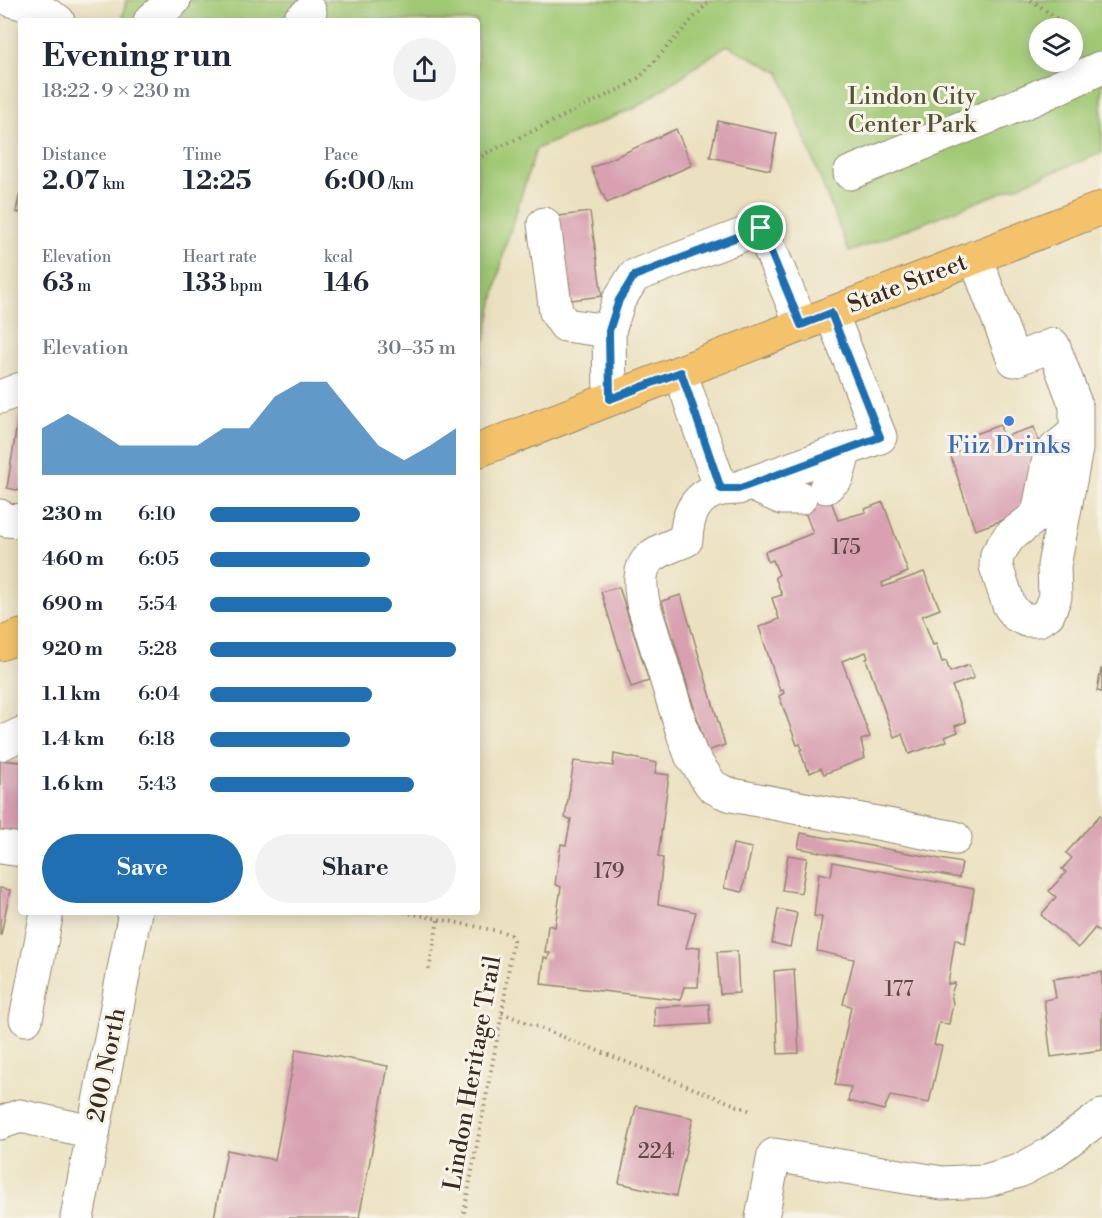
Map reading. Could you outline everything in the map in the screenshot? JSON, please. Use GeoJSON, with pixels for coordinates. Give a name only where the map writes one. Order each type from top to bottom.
{"type":"FeatureCollection","features":[{"type":"Feature","properties":{"kind":"main road","name":"State Street"},"geometry":{"type":"LineString","coordinates":[[480,450],[1102,208]]}},
{"type":"Feature","properties":{"kind":"main road"},"geometry":{"type":"LineString","coordinates":[[0,644],[18,637]]}},
{"type":"Feature","properties":{"kind":"street"},"geometry":{"type":"LineString","coordinates":[[12,0],[33,6],[53,18]]}},
{"type":"Feature","properties":{"kind":"street"},"geometry":{"type":"LineString","coordinates":[[153,18],[174,0]]}},
{"type":"Feature","properties":{"kind":"street"},"geometry":{"type":"LineString","coordinates":[[850,173],[1101,70]]}},
{"type":"Feature","properties":{"kind":"street"},"geometry":{"type":"LineString","coordinates":[[544,224],[556,312],[565,325],[609,331]]}},
{"type":"Feature","properties":{"kind":"street"},"geometry":{"type":"LineString","coordinates":[[610,399],[609,331],[619,300],[634,276],[761,228],[816,319],[880,437],[736,487],[705,494],[696,502],[688,521],[686,540],[654,553],[645,561],[640,588],[643,603],[683,733],[705,777],[721,791],[732,795],[955,837]]}},
{"type":"Feature","properties":{"kind":"street"},"geometry":{"type":"LineString","coordinates":[[975,257],[1014,360],[1053,345],[1076,406],[1076,432],[1076,449],[1054,566],[1055,597],[1048,614],[1038,620],[1021,619],[1009,605],[998,574],[997,555],[1009,537],[1035,517],[1039,509],[1048,463],[1054,449],[1076,432]]}},
{"type":"Feature","properties":{"kind":"street"},"geometry":{"type":"LineString","coordinates":[[681,372],[736,487]]}},
{"type":"Feature","properties":{"kind":"street"},"geometry":{"type":"LineString","coordinates":[[0,397],[18,390]]}},
{"type":"Feature","properties":{"kind":"street"},"geometry":{"type":"LineString","coordinates":[[736,487],[782,498],[813,493],[837,477],[845,450]]}},
{"type":"Feature","properties":{"kind":"street"},"geometry":{"type":"LineString","coordinates":[[0,516],[6,520],[18,521]]}},
{"type":"Feature","properties":{"kind":"street"},"geometry":{"type":"LineString","coordinates":[[0,744],[18,735]]}},
{"type":"Feature","properties":{"kind":"street"},"geometry":{"type":"LineString","coordinates":[[0,847],[18,850]]}},
{"type":"Feature","properties":{"kind":"street"},"geometry":{"type":"LineString","coordinates":[[26,1019],[46,915]]}},
{"type":"Feature","properties":{"kind":"street","name":"200 North"},"geometry":{"type":"LineString","coordinates":[[77,1218],[134,915]]}},
{"type":"Feature","properties":{"kind":"street"},"geometry":{"type":"LineString","coordinates":[[0,1123],[20,1116],[93,1132]]}},
{"type":"Feature","properties":{"kind":"street"},"geometry":{"type":"LineString","coordinates":[[762,1218],[774,1155],[942,1183],[985,1180],[1018,1171],[1050,1154],[1102,1116]]}},
{"type":"Feature","properties":{"kind":"path"},"geometry":{"type":"LineString","coordinates":[[480,157],[640,77],[710,0]]}},
{"type":"Feature","properties":{"kind":"path"},"geometry":{"type":"LineString","coordinates":[[1031,0],[1056,18]]}},
{"type":"Feature","properties":{"kind":"path","name":"Lindon Heritage Trail"},"geometry":{"type":"LineString","coordinates":[[417,915],[503,932],[510,935],[513,940],[502,1014],[463,1218]]}},
{"type":"Feature","properties":{"kind":"path"},"geometry":{"type":"LineString","coordinates":[[429,969],[438,920]]}},
{"type":"Feature","properties":{"kind":"path"},"geometry":{"type":"LineString","coordinates":[[502,1014],[751,1111]]}},
{"type":"Feature","properties":{"kind":"green space","name":"Lindon City Center Park"},"geometry":{"type":"Polygon","coordinates":[[[126,0],[1102,0],[1102,153],[849,252],[779,72],[727,45],[637,107],[536,149],[505,247],[480,362],[480,18],[123,18],[126,0]]]}},
{"type":"Feature","properties":{"kind":"building"},"geometry":{"type":"Polygon","coordinates":[[[718,121],[777,134],[770,170],[710,157],[718,121]]]}},
{"type":"Feature","properties":{"kind":"building"},"geometry":{"type":"Polygon","coordinates":[[[676,129],[692,165],[607,203],[591,168],[676,129]]]}},
{"type":"Feature","properties":{"kind":"building"},"geometry":{"type":"Polygon","coordinates":[[[590,212],[602,296],[571,300],[559,216],[590,212]]]}},
{"type":"Feature","properties":{"kind":"building"},"geometry":{"type":"Polygon","coordinates":[[[18,418],[18,490],[7,488],[18,418]]]}},
{"type":"Feature","properties":{"kind":"building"},"geometry":{"type":"Polygon","coordinates":[[[1000,425],[1003,437],[1034,427],[1042,453],[1031,510],[975,530],[950,454],[976,447],[972,435],[1000,425]]]}},
{"type":"Feature","properties":{"kind":"building"},"geometry":{"type":"Polygon","coordinates":[[[822,476],[838,520],[866,512],[865,509],[883,502],[908,572],[882,583],[883,587],[924,572],[940,609],[922,616],[933,645],[936,644],[942,662],[946,661],[950,672],[969,665],[974,678],[952,686],[966,722],[955,726],[958,732],[945,737],[947,741],[909,754],[902,734],[894,737],[866,659],[868,658],[866,652],[842,661],[870,737],[861,740],[865,758],[824,774],[821,768],[810,773],[809,769],[807,770],[800,750],[802,749],[800,744],[797,745],[779,696],[784,693],[783,690],[780,691],[759,627],[779,619],[772,598],[782,595],[775,577],[779,575],[773,560],[768,562],[765,552],[813,533],[795,486],[822,476]]]}},
{"type":"Feature","properties":{"kind":"building"},"geometry":{"type":"Polygon","coordinates":[[[619,587],[649,681],[631,687],[601,592],[619,587]]]}},
{"type":"Feature","properties":{"kind":"building"},"geometry":{"type":"Polygon","coordinates":[[[681,595],[725,745],[707,751],[662,601],[681,595]]]}},
{"type":"Feature","properties":{"kind":"building"},"geometry":{"type":"Polygon","coordinates":[[[1102,670],[1102,692],[1097,691],[1102,670]]]}},
{"type":"Feature","properties":{"kind":"building"},"geometry":{"type":"Polygon","coordinates":[[[614,754],[657,763],[655,773],[669,775],[658,857],[663,858],[658,904],[696,912],[686,948],[700,947],[698,987],[684,987],[680,1000],[541,984],[544,957],[548,959],[550,953],[545,953],[548,925],[555,927],[561,887],[555,884],[561,844],[566,845],[571,819],[565,818],[574,761],[613,766],[614,754]]]}},
{"type":"Feature","properties":{"kind":"building"},"geometry":{"type":"Polygon","coordinates":[[[0,760],[18,762],[18,836],[0,834],[0,760]]]}},
{"type":"Feature","properties":{"kind":"building"},"geometry":{"type":"Polygon","coordinates":[[[1100,815],[1102,817],[1102,934],[1095,928],[1078,948],[1041,915],[1056,897],[1049,891],[1066,872],[1062,869],[1072,858],[1066,853],[1100,815]]]}},
{"type":"Feature","properties":{"kind":"building"},"geometry":{"type":"Polygon","coordinates":[[[801,833],[962,863],[959,878],[798,848],[801,833]]]}},
{"type":"Feature","properties":{"kind":"building"},"geometry":{"type":"Polygon","coordinates":[[[733,844],[752,848],[742,892],[724,888],[733,844]]]}},
{"type":"Feature","properties":{"kind":"building"},"geometry":{"type":"Polygon","coordinates":[[[788,855],[807,858],[801,893],[782,890],[788,855]]]}},
{"type":"Feature","properties":{"kind":"building"},"geometry":{"type":"Polygon","coordinates":[[[833,862],[974,889],[965,944],[955,939],[948,984],[955,983],[951,994],[953,1003],[949,1024],[939,1023],[934,1045],[942,1046],[929,1103],[890,1096],[884,1110],[848,1101],[851,1087],[835,1085],[851,1006],[843,1004],[854,959],[817,951],[822,917],[814,916],[819,873],[831,876],[833,862]]]}},
{"type":"Feature","properties":{"kind":"building"},"geometry":{"type":"Polygon","coordinates":[[[0,888],[10,890],[1,935],[0,935],[0,888]]]}},
{"type":"Feature","properties":{"kind":"building"},"geometry":{"type":"Polygon","coordinates":[[[778,909],[797,913],[790,947],[772,943],[778,909]]]}},
{"type":"Feature","properties":{"kind":"building"},"geometry":{"type":"Polygon","coordinates":[[[737,951],[739,993],[720,994],[717,952],[737,951]]]}},
{"type":"Feature","properties":{"kind":"building"},"geometry":{"type":"Polygon","coordinates":[[[794,969],[799,1053],[778,1054],[774,971],[794,969]]]}},
{"type":"Feature","properties":{"kind":"building"},"geometry":{"type":"Polygon","coordinates":[[[1102,972],[1102,1050],[1051,1057],[1044,1000],[1056,998],[1053,979],[1102,972]]]}},
{"type":"Feature","properties":{"kind":"building"},"geometry":{"type":"Polygon","coordinates":[[[709,1004],[710,1024],[655,1027],[654,1007],[709,1004]]]}},
{"type":"Feature","properties":{"kind":"building"},"geometry":{"type":"Polygon","coordinates":[[[296,1049],[388,1066],[359,1218],[214,1218],[227,1150],[275,1160],[296,1049]]]}},
{"type":"Feature","properties":{"kind":"building"},"geometry":{"type":"Polygon","coordinates":[[[636,1106],[693,1118],[676,1196],[619,1183],[636,1106]]]}},
{"type":"Feature","properties":{"kind":"place","name":"Fiiz Drinks"},"geometry":{"type":"Point","coordinates":[1009,421]}},
{"type":"Feature","properties":{"kind":"route"},"geometry":{"type":"LineString","coordinates":[[761,228],[801,325],[831,313],[880,437],[738,489],[721,489],[681,372],[610,399],[609,331],[619,300],[634,276],[761,228]]}}]}
